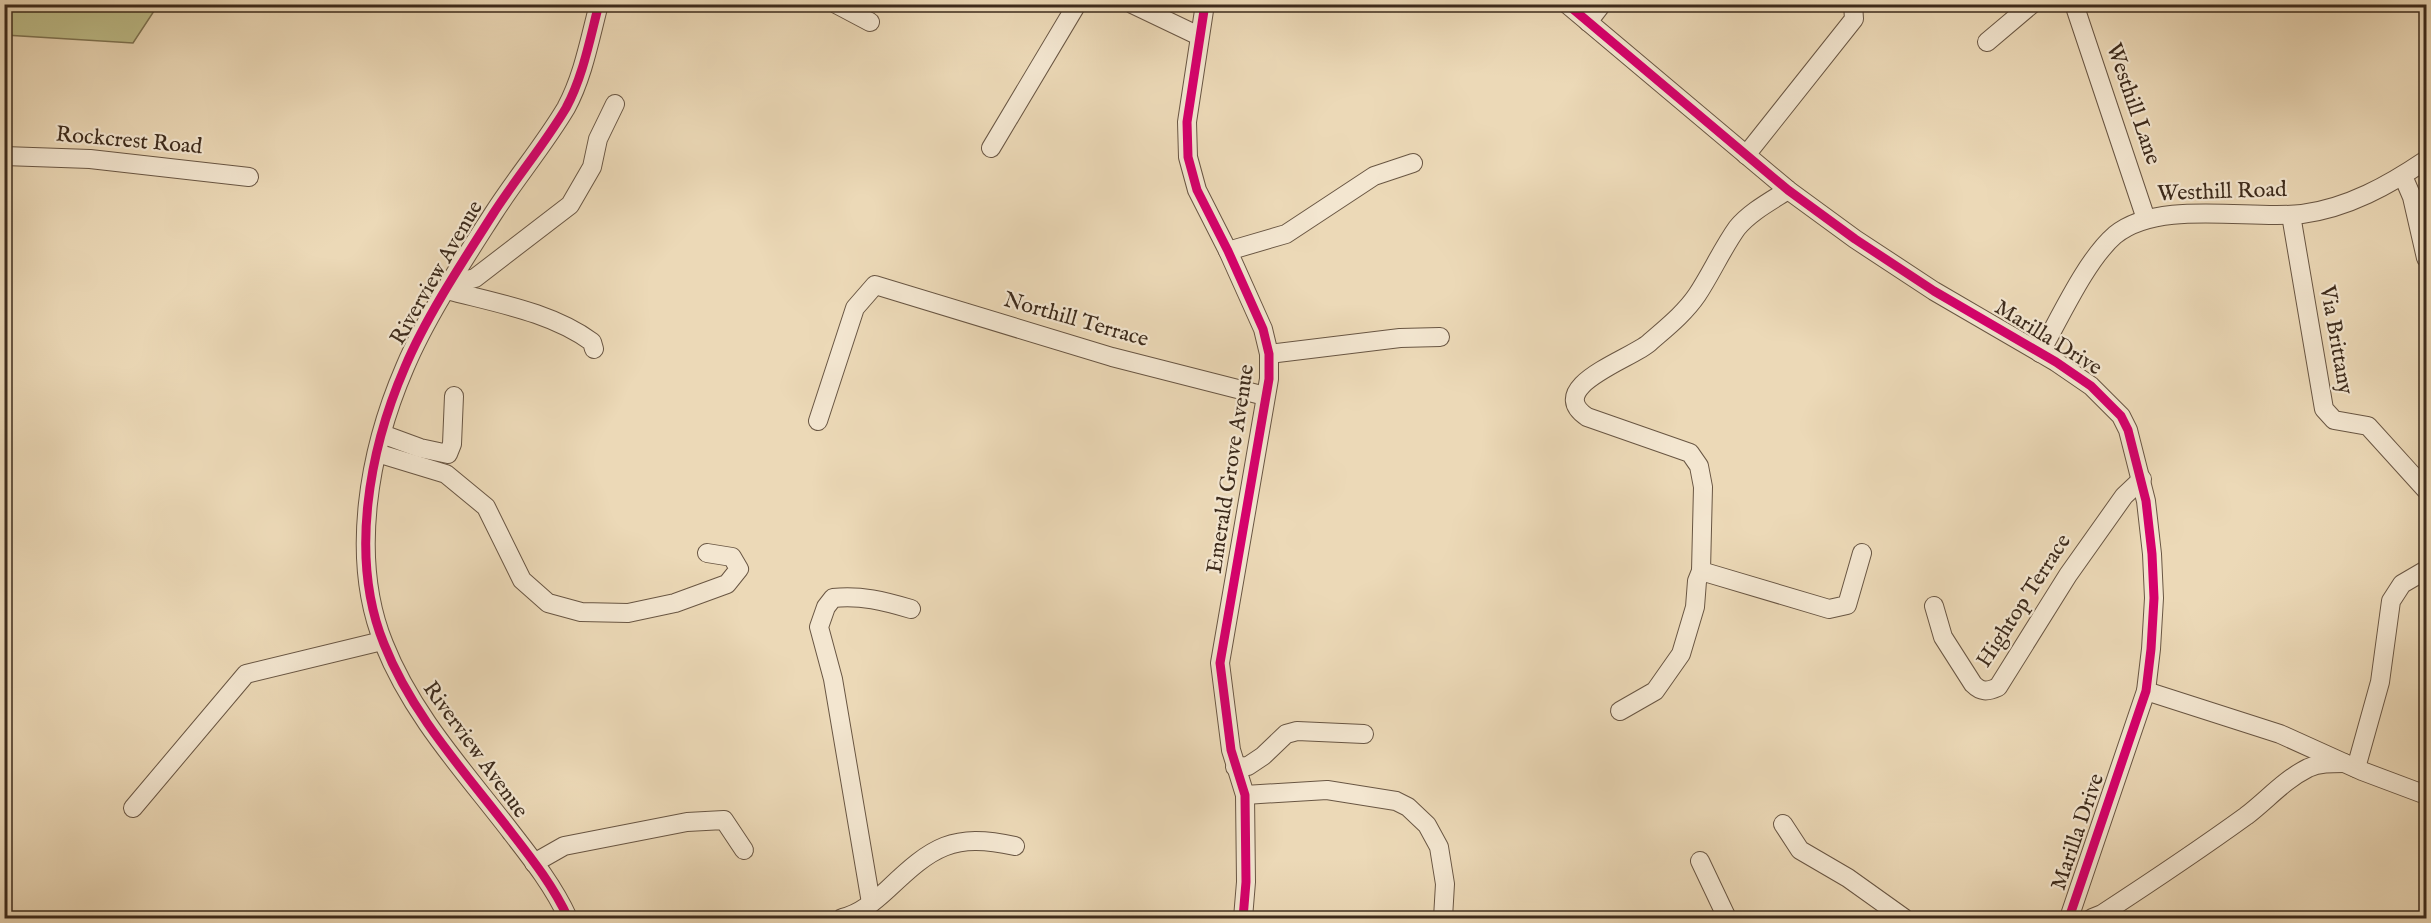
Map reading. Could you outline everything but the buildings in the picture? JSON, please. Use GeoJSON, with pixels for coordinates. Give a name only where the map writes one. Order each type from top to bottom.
{"type":"FeatureCollection","features":[{"type":"Feature","properties":{"kind":"street","name":"Riverview Avenue"},"geometry":{"type":"LineString","coordinates":[[568,918],[534,863],[419,712],[400,680],[382,641],[372,600],[366,561],[367,507],[382,434],[404,368],[420,335],[493,214],[567,106],[581,69],[600,4]]}},
{"type":"Feature","properties":{"kind":"street"},"geometry":{"type":"LineString","coordinates":[[836,4],[870,22]]}},
{"type":"Feature","properties":{"kind":"street"},"geometry":{"type":"LineString","coordinates":[[992,148],[1077,4]]}},
{"type":"Feature","properties":{"kind":"street"},"geometry":{"type":"LineString","coordinates":[[1132,4],[1199,36]]}},
{"type":"Feature","properties":{"kind":"street","name":"Emerald Grove Avenue"},"geometry":{"type":"LineString","coordinates":[[1205,4],[1187,122],[1188,157],[1197,190],[1228,251],[1263,329],[1269,354],[1269,379],[1220,663],[1235,767],[1245,795],[1246,882],[1243,918]]}},
{"type":"Feature","properties":{"kind":"street","name":"Marilla Drive"},"geometry":{"type":"LineString","coordinates":[[1567,4],[1788,190],[1855,239],[1934,291],[2040,353],[2091,386],[2121,416],[2128,430],[2142,479],[2152,554],[2154,598],[2146,691],[2069,918]]}},
{"type":"Feature","properties":{"kind":"street"},"geometry":{"type":"LineString","coordinates":[[1588,22],[1602,4]]}},
{"type":"Feature","properties":{"kind":"street"},"geometry":{"type":"LineString","coordinates":[[1746,155],[1854,19],[1853,4]]}},
{"type":"Feature","properties":{"kind":"street"},"geometry":{"type":"LineString","coordinates":[[1987,42],[2032,4]]}},
{"type":"Feature","properties":{"kind":"street","name":"Westhill Lane"},"geometry":{"type":"LineString","coordinates":[[2074,4],[2146,219]]}},
{"type":"Feature","properties":{"kind":"street"},"geometry":{"type":"LineString","coordinates":[[451,283],[475,278],[570,205],[592,167],[598,139],[615,104]]}},
{"type":"Feature","properties":{"kind":"street","name":"Rockcrest Road"},"geometry":{"type":"LineString","coordinates":[[4,156],[90,159],[249,177]]}},
{"type":"Feature","properties":{"kind":"street","name":"Westhill Road"},"geometry":{"type":"LineString","coordinates":[[2040,353],[2094,257],[2120,231],[2146,219],[2186,213],[2291,215],[2319,211],[2350,201],[2403,176],[2427,160]]}},
{"type":"Feature","properties":{"kind":"street"},"geometry":{"type":"LineString","coordinates":[[1228,251],[1286,234],[1374,176],[1413,163]]}},
{"type":"Feature","properties":{"kind":"street"},"geometry":{"type":"LineString","coordinates":[[2403,176],[2412,197],[2427,258]]}},
{"type":"Feature","properties":{"kind":"street"},"geometry":{"type":"LineString","coordinates":[[1620,711],[1654,691],[1681,654],[1695,607],[1697,581],[1701,571],[1703,487],[1699,466],[1690,453],[1587,417],[1578,411],[1575,397],[1579,386],[1588,378],[1641,350],[1680,316],[1696,297],[1738,228],[1764,205],[1788,190]]}},
{"type":"Feature","properties":{"kind":"street","name":"Via Brittany"},"geometry":{"type":"LineString","coordinates":[[2291,215],[2324,409],[2334,420],[2368,426],[2426,490]]}},
{"type":"Feature","properties":{"kind":"street"},"geometry":{"type":"LineString","coordinates":[[451,283],[567,326],[592,342],[594,349]]}},
{"type":"Feature","properties":{"kind":"street","name":"Northill Terrace"},"geometry":{"type":"LineString","coordinates":[[818,421],[855,308],[875,285],[1112,357],[1265,396]]}},
{"type":"Feature","properties":{"kind":"street"},"geometry":{"type":"LineString","coordinates":[[1269,354],[1400,338],[1440,338]]}},
{"type":"Feature","properties":{"kind":"street"},"geometry":{"type":"LineString","coordinates":[[382,434],[420,448],[447,454],[452,444],[454,396]]}},
{"type":"Feature","properties":{"kind":"street"},"geometry":{"type":"LineString","coordinates":[[377,453],[446,474],[486,507],[522,580],[548,603],[581,612],[628,613],[675,603],[727,584],[739,569],[732,557],[707,553]]}},
{"type":"Feature","properties":{"kind":"street","name":"Hightop Terrace"},"geometry":{"type":"LineString","coordinates":[[1934,606],[1943,637],[1973,684],[1979,690],[1989,692],[1998,687],[2068,575],[2124,496],[2142,479]]}},
{"type":"Feature","properties":{"kind":"street"},"geometry":{"type":"LineString","coordinates":[[1701,571],[1829,609],[1838,608],[1847,605],[1862,553]]}},
{"type":"Feature","properties":{"kind":"street"},"geometry":{"type":"LineString","coordinates":[[2350,765],[2380,682],[2391,601],[2402,584],[2427,570]]}},
{"type":"Feature","properties":{"kind":"street"},"geometry":{"type":"LineString","coordinates":[[872,903],[833,679],[819,627],[826,607],[833,598],[852,596],[877,599],[911,609]]}},
{"type":"Feature","properties":{"kind":"street"},"geometry":{"type":"LineString","coordinates":[[134,808],[246,674],[382,641]]}},
{"type":"Feature","properties":{"kind":"street"},"geometry":{"type":"LineString","coordinates":[[2146,691],[2280,734],[2350,765],[2427,795]]}},
{"type":"Feature","properties":{"kind":"street"},"geometry":{"type":"LineString","coordinates":[[1235,767],[1248,766],[1263,756],[1286,734],[1297,731],[1364,734]]}},
{"type":"Feature","properties":{"kind":"street"},"geometry":{"type":"LineString","coordinates":[[2092,918],[2102,914],[2190,856],[2248,814],[2289,779],[2309,768],[2326,763],[2350,765]]}},
{"type":"Feature","properties":{"kind":"street"},"geometry":{"type":"LineString","coordinates":[[1245,795],[1327,790],[1396,801],[1408,807],[1427,825],[1439,847],[1445,884],[1443,918]]}},
{"type":"Feature","properties":{"kind":"street"},"geometry":{"type":"LineString","coordinates":[[534,863],[564,846],[696,821],[724,820],[744,850]]}},
{"type":"Feature","properties":{"kind":"street"},"geometry":{"type":"LineString","coordinates":[[1783,824],[1800,850],[1848,878],[1904,918]]}},
{"type":"Feature","properties":{"kind":"street"},"geometry":{"type":"LineString","coordinates":[[842,918],[853,916],[872,903],[919,860],[958,841],[990,840],[1015,846]]}},
{"type":"Feature","properties":{"kind":"street"},"geometry":{"type":"LineString","coordinates":[[1700,861],[1727,918]]}},
{"type":"Feature","properties":{"kind":"green space"},"geometry":{"type":"Polygon","coordinates":[[[4,5],[158,5],[133,43],[5,35],[4,5]]]}},
{"type":"Feature","properties":{"kind":"cycle path"},"geometry":{"type":"LineString","coordinates":[[568,918],[535,863],[458,765],[409,695],[384,644],[373,611],[367,576],[366,540],[373,468],[392,399],[405,367],[423,329],[458,270],[566,108],[582,70],[599,4]]}},
{"type":"Feature","properties":{"kind":"cycle path"},"geometry":{"type":"LineString","coordinates":[[1205,4],[1187,122],[1188,157],[1197,190],[1228,251],[1263,329],[1269,354],[1269,379],[1220,663],[1231,750],[1245,795],[1246,882],[1243,918]]}},
{"type":"Feature","properties":{"kind":"cycle path"},"geometry":{"type":"LineString","coordinates":[[1567,4],[1788,190],[1855,239],[1934,291],[2056,362],[2091,386],[2121,416],[2128,430],[2146,501],[2154,598],[2151,649],[2146,691],[2069,918]]}}]}
